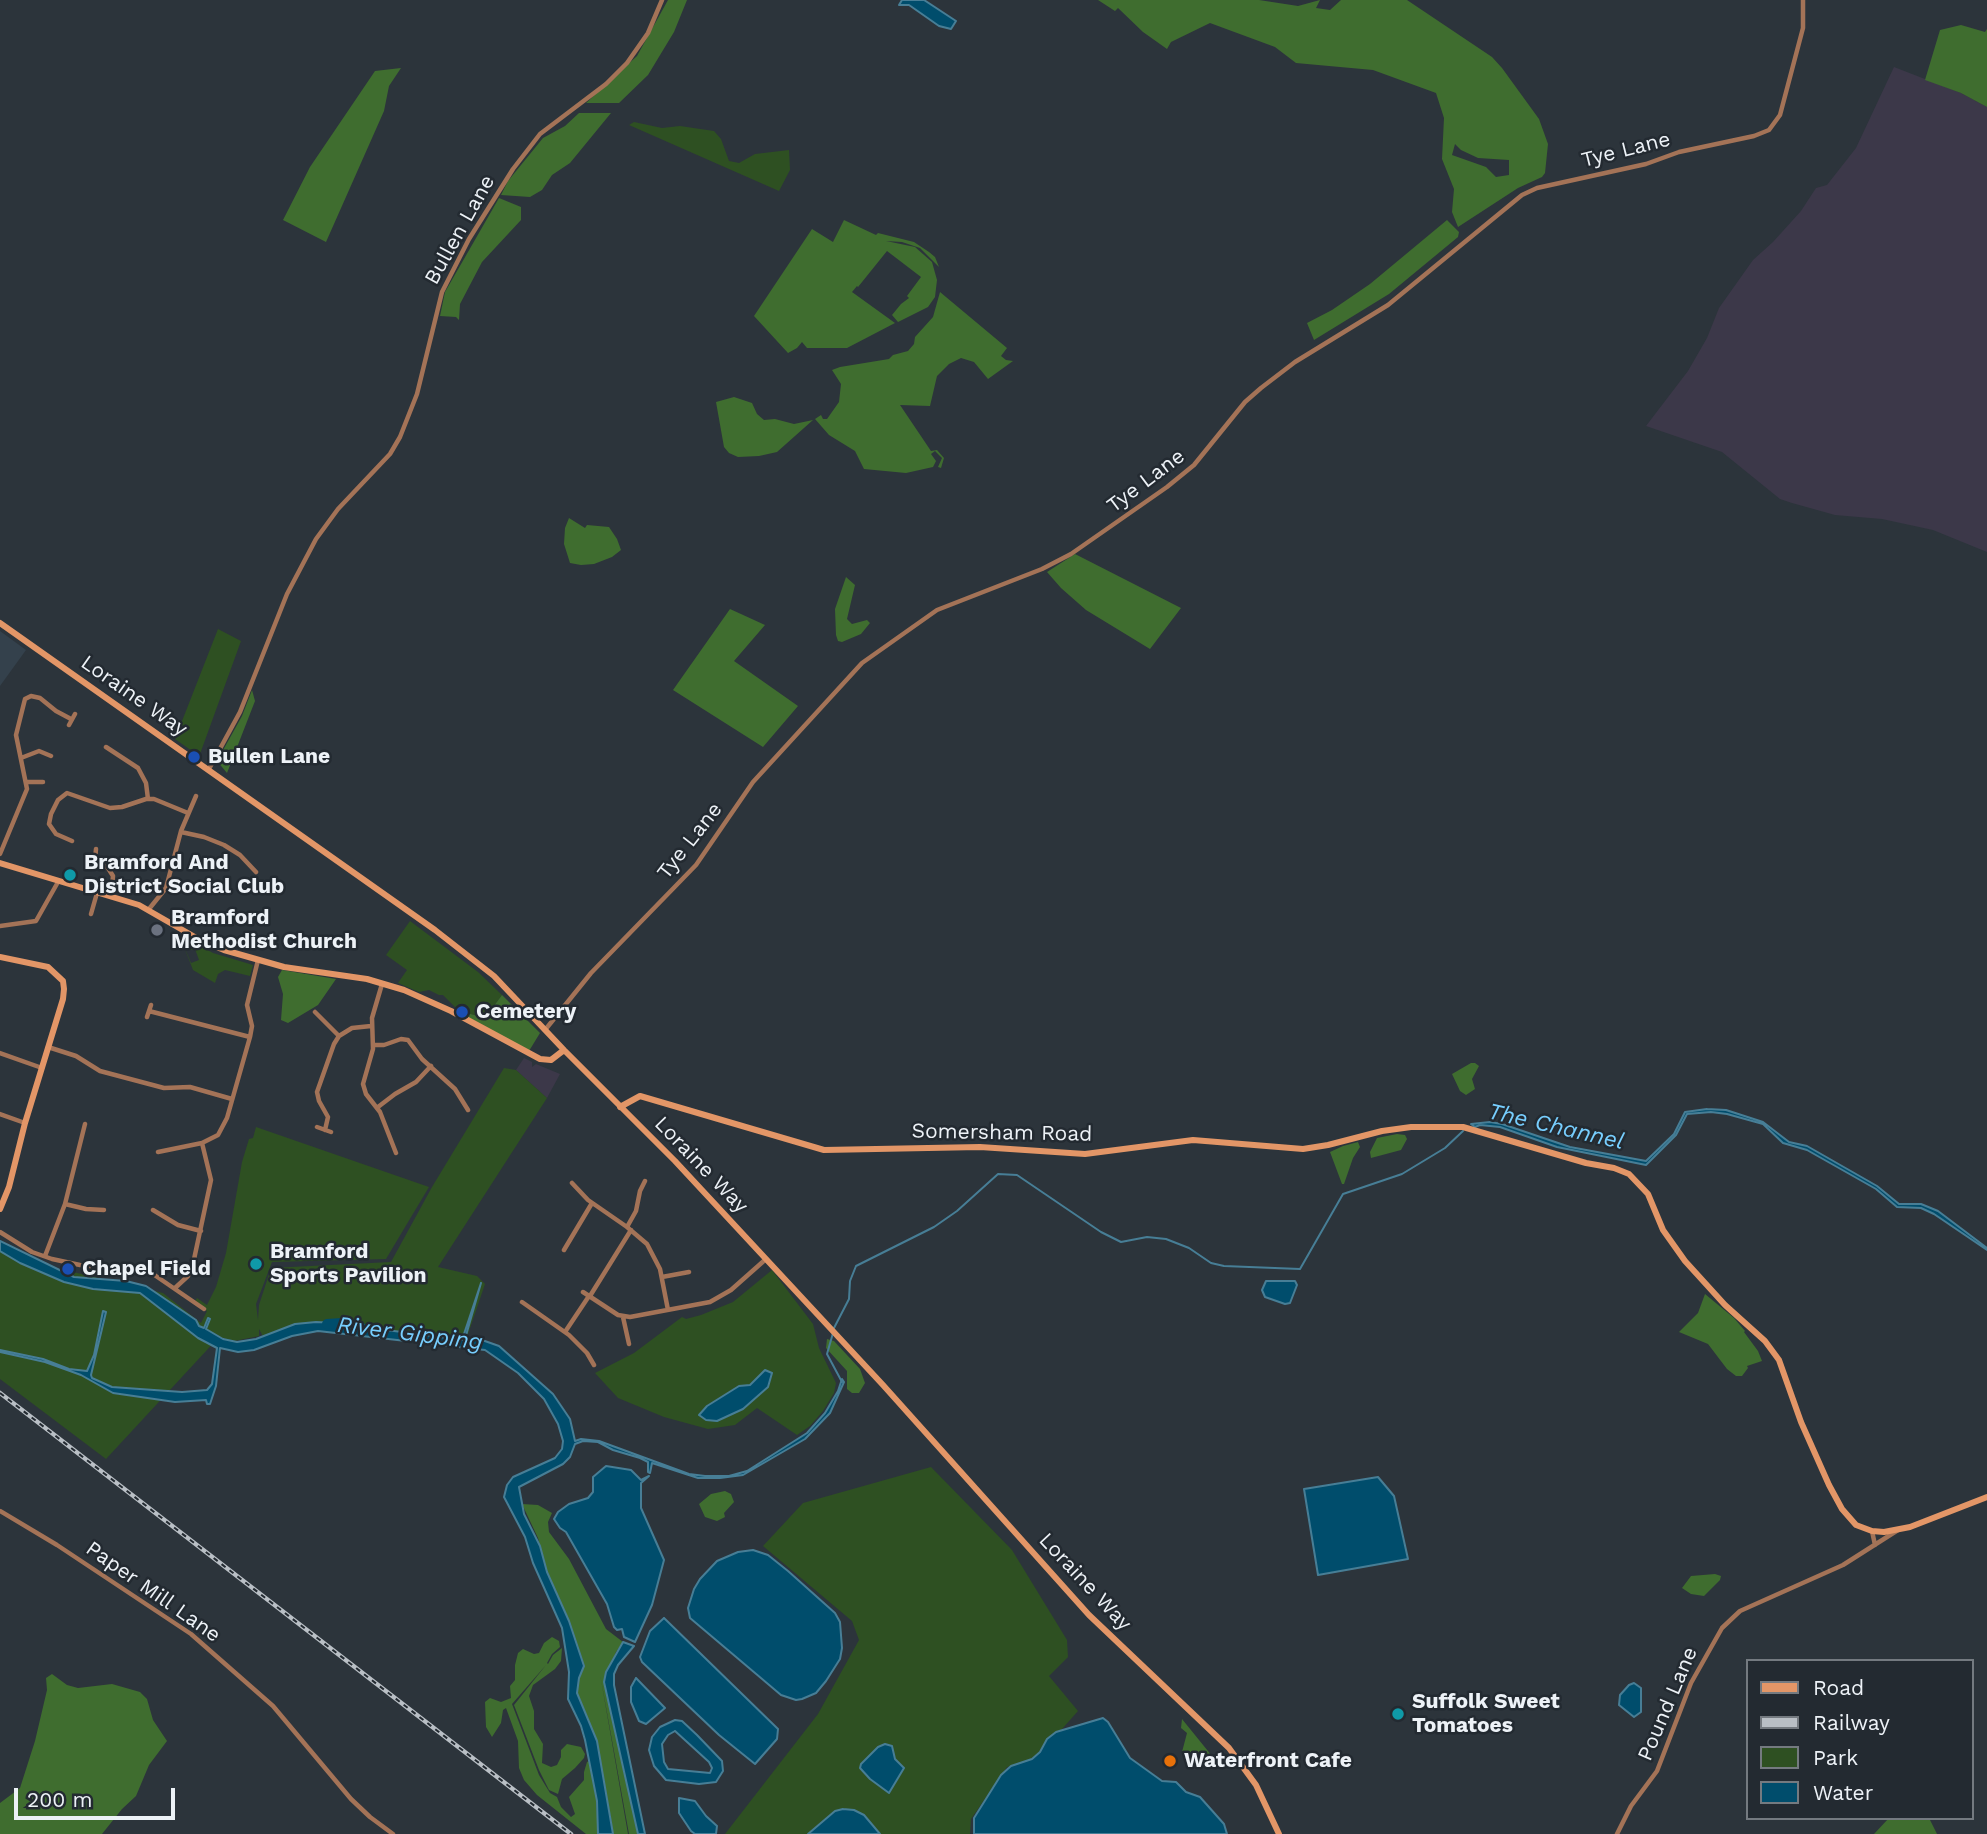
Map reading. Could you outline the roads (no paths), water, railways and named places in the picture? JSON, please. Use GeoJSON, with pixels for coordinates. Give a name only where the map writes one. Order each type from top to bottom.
{"type":"FeatureCollection","features":[{"type":"Feature","properties":{"kind":"main road","name":"Loraine Way"},"geometry":{"type":"LineString","coordinates":[[0,623],[445,937],[494,976],[675,1161],[1089,1615],[1229,1748],[1256,1786],[1279,1834]]}},
{"type":"Feature","properties":{"kind":"main road"},"geometry":{"type":"LineString","coordinates":[[0,863],[149,909],[212,946],[298,970],[383,983],[412,993],[536,1057],[549,1061],[564,1050]]}},
{"type":"Feature","properties":{"kind":"main road"},"geometry":{"type":"LineString","coordinates":[[0,957],[48,967],[62,981],[64,999],[25,1123],[7,1195],[0,1209]]}},
{"type":"Feature","properties":{"kind":"main road","name":"Somersham Road"},"geometry":{"type":"LineString","coordinates":[[620,1107],[639,1096],[824,1150],[980,1147],[1085,1154],[1193,1140],[1303,1149],[1411,1126],[1463,1127],[1586,1163],[1614,1168],[1629,1174],[1648,1194],[1663,1230],[1685,1261],[1725,1305],[1774,1352],[1835,1498],[1856,1525],[1872,1531]]}},
{"type":"Feature","properties":{"kind":"main road"},"geometry":{"type":"LineString","coordinates":[[1872,1531],[1899,1530],[1987,1497]]}},
{"type":"Feature","properties":{"kind":"street","name":"Bullen Lane"},"geometry":{"type":"LineString","coordinates":[[209,769],[245,702],[283,602],[316,539],[338,509],[390,454],[400,438],[417,394],[442,292],[469,239],[513,169],[540,134],[606,83],[627,63],[648,33],[663,0]]}},
{"type":"Feature","properties":{"kind":"street","name":"Tye Lane"},"geometry":{"type":"LineString","coordinates":[[545,1030],[591,973],[695,865],[753,782],[862,663],[936,610],[1042,569],[1071,554],[1174,482],[1194,466],[1245,402],[1261,388],[1295,362],[1388,306],[1522,195],[1536,188],[1646,164],[1679,152],[1754,136],[1769,130],[1780,115],[1803,28],[1802,0]]}},
{"type":"Feature","properties":{"kind":"street"},"geometry":{"type":"LineString","coordinates":[[0,854],[25,800],[27,782],[16,735],[27,697],[40,698],[71,719]]}},
{"type":"Feature","properties":{"kind":"street"},"geometry":{"type":"LineString","coordinates":[[106,747],[131,761],[141,771],[148,799]]}},
{"type":"Feature","properties":{"kind":"street"},"geometry":{"type":"LineString","coordinates":[[21,758],[39,751],[51,756]]}},
{"type":"Feature","properties":{"kind":"street"},"geometry":{"type":"LineString","coordinates":[[27,782],[43,782]]}},
{"type":"Feature","properties":{"kind":"street"},"geometry":{"type":"LineString","coordinates":[[72,841],[56,834],[50,824],[51,814],[58,800],[65,794],[72,793],[113,808],[148,799],[188,813]]}},
{"type":"Feature","properties":{"kind":"street"},"geometry":{"type":"LineString","coordinates":[[149,909],[166,888],[181,832],[196,796]]}},
{"type":"Feature","properties":{"kind":"street"},"geometry":{"type":"LineString","coordinates":[[181,832],[229,847],[256,872]]}},
{"type":"Feature","properties":{"kind":"street"},"geometry":{"type":"LineString","coordinates":[[96,849],[95,860],[106,867],[113,879],[111,896]]}},
{"type":"Feature","properties":{"kind":"street"},"geometry":{"type":"LineString","coordinates":[[106,867],[109,859]]}},
{"type":"Feature","properties":{"kind":"street"},"geometry":{"type":"LineString","coordinates":[[0,926],[36,921],[58,882]]}},
{"type":"Feature","properties":{"kind":"street"},"geometry":{"type":"LineString","coordinates":[[91,914],[97,893]]}},
{"type":"Feature","properties":{"kind":"street"},"geometry":{"type":"LineString","coordinates":[[158,1153],[202,1143],[223,1128],[252,1028],[247,1005],[258,960]]}},
{"type":"Feature","properties":{"kind":"street"},"geometry":{"type":"LineString","coordinates":[[383,983],[372,1026],[373,1045],[363,1084],[366,1094],[378,1107],[396,1153]]}},
{"type":"Feature","properties":{"kind":"street"},"geometry":{"type":"LineString","coordinates":[[148,1017],[150,1008],[250,1037]]}},
{"type":"Feature","properties":{"kind":"street"},"geometry":{"type":"LineString","coordinates":[[315,1012],[339,1036]]}},
{"type":"Feature","properties":{"kind":"street"},"geometry":{"type":"LineString","coordinates":[[317,1127],[328,1131],[328,1117],[317,1092],[334,1044],[339,1036],[352,1028],[372,1026]]}},
{"type":"Feature","properties":{"kind":"street"},"geometry":{"type":"LineString","coordinates":[[373,1045],[407,1040],[455,1089],[468,1111]]}},
{"type":"Feature","properties":{"kind":"street"},"geometry":{"type":"LineString","coordinates":[[48,1047],[76,1056],[100,1070],[164,1088],[190,1087],[232,1100]]}},
{"type":"Feature","properties":{"kind":"street"},"geometry":{"type":"LineString","coordinates":[[0,1054],[43,1068]]}},
{"type":"Feature","properties":{"kind":"street"},"geometry":{"type":"LineString","coordinates":[[378,1107],[419,1079],[431,1066]]}},
{"type":"Feature","properties":{"kind":"street"},"geometry":{"type":"LineString","coordinates":[[0,1114],[25,1123]]}},
{"type":"Feature","properties":{"kind":"street"},"geometry":{"type":"LineString","coordinates":[[45,1256],[65,1204],[85,1124]]}},
{"type":"Feature","properties":{"kind":"street"},"geometry":{"type":"LineString","coordinates":[[175,1288],[192,1268],[211,1180],[202,1143]]}},
{"type":"Feature","properties":{"kind":"street"},"geometry":{"type":"LineString","coordinates":[[565,1332],[629,1228],[645,1181]]}},
{"type":"Feature","properties":{"kind":"street"},"geometry":{"type":"LineString","coordinates":[[572,1183],[592,1203],[629,1228],[650,1249],[662,1277],[668,1310]]}},
{"type":"Feature","properties":{"kind":"street"},"geometry":{"type":"LineString","coordinates":[[564,1250],[592,1203]]}},
{"type":"Feature","properties":{"kind":"street"},"geometry":{"type":"LineString","coordinates":[[65,1204],[104,1210]]}},
{"type":"Feature","properties":{"kind":"street"},"geometry":{"type":"LineString","coordinates":[[153,1210],[178,1225],[201,1231]]}},
{"type":"Feature","properties":{"kind":"street"},"geometry":{"type":"LineString","coordinates":[[0,1232],[24,1248],[45,1256],[89,1267],[147,1272],[204,1309]]}},
{"type":"Feature","properties":{"kind":"street"},"geometry":{"type":"LineString","coordinates":[[583,1292],[623,1317],[702,1304],[720,1297],[766,1259]]}},
{"type":"Feature","properties":{"kind":"street"},"geometry":{"type":"LineString","coordinates":[[662,1277],[689,1272]]}},
{"type":"Feature","properties":{"kind":"street"},"geometry":{"type":"LineString","coordinates":[[522,1302],[565,1332],[583,1348],[594,1365]]}},
{"type":"Feature","properties":{"kind":"street"},"geometry":{"type":"LineString","coordinates":[[623,1317],[629,1344]]}},
{"type":"Feature","properties":{"kind":"street"},"geometry":{"type":"LineString","coordinates":[[583,1348],[590,1342]]}},
{"type":"Feature","properties":{"kind":"street","name":"Paper Mill Lane"},"geometry":{"type":"LineString","coordinates":[[0,1511],[57,1545],[191,1634],[274,1706],[351,1799],[393,1834]]}},
{"type":"Feature","properties":{"kind":"street","name":"Pound Lane"},"geometry":{"type":"LineString","coordinates":[[1618,1834],[1631,1806],[1657,1772],[1691,1683],[1722,1628],[1740,1611],[1843,1564],[1899,1530]]}},
{"type":"Feature","properties":{"kind":"street"},"geometry":{"type":"LineString","coordinates":[[1872,1531],[1875,1545]]}},
{"type":"Feature","properties":{"kind":"water"},"geometry":{"type":"Polygon","coordinates":[[[902,0],[924,0],[956,21],[951,29],[939,26],[909,5],[899,5],[902,0]]]}},
{"type":"Feature","properties":{"kind":"water"},"geometry":{"type":"Polygon","coordinates":[[[1726,1110],[1763,1122],[1789,1142],[1807,1146],[1877,1186],[1899,1204],[1921,1204],[1938,1211],[1987,1250],[1934,1214],[1921,1208],[1897,1207],[1876,1189],[1807,1150],[1783,1143],[1763,1124],[1727,1114],[1687,1114],[1676,1135],[1646,1165],[1557,1147],[1500,1127],[1475,1127],[1471,1124],[1502,1124],[1570,1147],[1646,1161],[1674,1134],[1685,1112],[1726,1110]]]}},
{"type":"Feature","properties":{"kind":"water"},"geometry":{"type":"Polygon","coordinates":[[[0,1241],[74,1277],[126,1281],[146,1286],[196,1320],[199,1326],[204,1328],[208,1318],[210,1319],[206,1329],[223,1339],[237,1342],[256,1339],[295,1324],[316,1322],[359,1324],[462,1340],[481,1283],[465,1339],[482,1340],[499,1346],[553,1394],[570,1419],[575,1441],[581,1439],[599,1441],[689,1474],[729,1476],[747,1471],[807,1433],[825,1413],[842,1379],[844,1382],[830,1413],[805,1439],[743,1475],[720,1478],[698,1478],[652,1463],[650,1473],[648,1462],[640,1458],[613,1450],[598,1442],[583,1441],[575,1444],[570,1457],[563,1464],[519,1487],[524,1514],[540,1546],[547,1572],[569,1621],[584,1666],[577,1693],[597,1741],[613,1834],[598,1834],[597,1801],[585,1740],[568,1699],[569,1672],[562,1628],[533,1563],[525,1537],[504,1497],[507,1485],[513,1477],[555,1458],[562,1449],[563,1441],[558,1424],[544,1399],[518,1373],[485,1350],[318,1331],[292,1336],[254,1350],[238,1352],[220,1348],[216,1386],[210,1404],[207,1404],[206,1400],[175,1402],[113,1393],[81,1375],[0,1350],[43,1359],[69,1369],[87,1371],[94,1355],[103,1311],[106,1312],[92,1378],[112,1387],[182,1392],[207,1390],[212,1384],[217,1348],[198,1338],[140,1293],[93,1289],[64,1282],[0,1251],[0,1241]]]}},
{"type":"Feature","properties":{"kind":"water"},"geometry":{"type":"Polygon","coordinates":[[[1266,1281],[1295,1281],[1297,1285],[1290,1303],[1285,1304],[1265,1297],[1262,1290],[1266,1281]]]}},
{"type":"Feature","properties":{"kind":"water"},"geometry":{"type":"Polygon","coordinates":[[[765,1370],[772,1373],[768,1387],[743,1409],[717,1421],[706,1420],[699,1415],[707,1406],[739,1386],[750,1385],[765,1370]]]}},
{"type":"Feature","properties":{"kind":"water"},"geometry":{"type":"Polygon","coordinates":[[[606,1466],[631,1470],[641,1480],[649,1476],[641,1483],[641,1508],[664,1560],[652,1605],[635,1642],[624,1637],[622,1629],[617,1630],[614,1627],[607,1604],[566,1532],[554,1519],[558,1512],[569,1504],[588,1498],[593,1492],[593,1477],[606,1466]]]}},
{"type":"Feature","properties":{"kind":"water"},"geometry":{"type":"Polygon","coordinates":[[[1378,1477],[1394,1496],[1408,1559],[1318,1575],[1304,1489],[1378,1477]]]}},
{"type":"Feature","properties":{"kind":"water"},"geometry":{"type":"Polygon","coordinates":[[[753,1550],[768,1555],[788,1571],[835,1613],[840,1622],[840,1659],[816,1693],[802,1699],[796,1700],[781,1695],[690,1618],[688,1608],[700,1579],[717,1561],[738,1552],[753,1550]]]}},
{"type":"Feature","properties":{"kind":"water"},"geometry":{"type":"Polygon","coordinates":[[[664,1618],[778,1729],[777,1739],[755,1764],[719,1735],[642,1662],[640,1657],[650,1631],[664,1618]]]}},
{"type":"Feature","properties":{"kind":"water"},"geometry":{"type":"Polygon","coordinates":[[[623,1642],[634,1646],[618,1665],[614,1674],[614,1685],[645,1834],[638,1834],[604,1682],[606,1672],[623,1642]]]}},
{"type":"Feature","properties":{"kind":"water"},"geometry":{"type":"Polygon","coordinates":[[[636,1678],[665,1708],[646,1724],[639,1721],[631,1702],[631,1687],[636,1678]]]}},
{"type":"Feature","properties":{"kind":"water"},"geometry":{"type":"Polygon","coordinates":[[[1634,1683],[1641,1688],[1641,1712],[1634,1717],[1619,1705],[1620,1695],[1634,1683]]]}},
{"type":"Feature","properties":{"kind":"water"},"geometry":{"type":"Polygon","coordinates":[[[1103,1718],[1130,1758],[1162,1781],[1176,1782],[1186,1792],[1200,1797],[1224,1824],[1227,1834],[974,1834],[974,1818],[1001,1775],[1011,1766],[1032,1759],[1056,1732],[1103,1718]]]}},
{"type":"Feature","properties":{"kind":"water"},"geometry":{"type":"Polygon","coordinates":[[[675,1720],[682,1721],[697,1735],[722,1761],[723,1771],[716,1782],[699,1784],[666,1780],[654,1766],[649,1750],[652,1737],[660,1727],[675,1720]],[[675,1731],[668,1735],[662,1744],[664,1762],[668,1769],[710,1773],[712,1768],[709,1762],[675,1731]]]}},
{"type":"Feature","properties":{"kind":"water"},"geometry":{"type":"Polygon","coordinates":[[[885,1744],[892,1746],[895,1759],[904,1768],[889,1793],[860,1768],[878,1747],[885,1744]]]}},
{"type":"Feature","properties":{"kind":"water"},"geometry":{"type":"Polygon","coordinates":[[[679,1798],[695,1801],[717,1826],[716,1834],[695,1834],[691,1831],[679,1813],[679,1798]]]}},
{"type":"Feature","properties":{"kind":"water"},"geometry":{"type":"Polygon","coordinates":[[[843,1809],[864,1815],[880,1834],[808,1834],[835,1811],[843,1809]]]}},
{"type":"Feature","properties":{"kind":"waterway","name":"The Channel"},"geometry":{"type":"LineString","coordinates":[[834,1328],[849,1299],[850,1281],[856,1266],[934,1227],[957,1211],[998,1174],[1017,1175],[1101,1232],[1121,1242],[1147,1237],[1166,1239],[1189,1248],[1211,1263],[1224,1266],[1300,1269],[1343,1194],[1402,1174],[1445,1148],[1463,1131]]}},
{"type":"Feature","properties":{"kind":"waterway","name":"River Gipping"},"geometry":{"type":"LineString","coordinates":[[327,1324],[360,1326]]}},
{"type":"Feature","properties":{"kind":"waterway","name":"The Channel"},"geometry":{"type":"LineString","coordinates":[[833,1333],[827,1354],[842,1382]]}},
{"type":"Feature","properties":{"kind":"railway"},"geometry":{"type":"LineString","coordinates":[[0,1393],[571,1834]]}},
{"type":"Feature","properties":{"kind":"place","name":"Bullen Lane"},"geometry":{"type":"Point","coordinates":[194,757]}},
{"type":"Feature","properties":{"kind":"place","name":"Bramford And District Social Club"},"geometry":{"type":"Point","coordinates":[70,875]}},
{"type":"Feature","properties":{"kind":"place","name":"Bramford Methodist Church"},"geometry":{"type":"Point","coordinates":[157,930]}},
{"type":"Feature","properties":{"kind":"place","name":"Cemetery"},"geometry":{"type":"Point","coordinates":[462,1012]}},
{"type":"Feature","properties":{"kind":"place","name":"Bramford Sports Pavilion"},"geometry":{"type":"Point","coordinates":[256,1264]}},
{"type":"Feature","properties":{"kind":"place","name":"Chapel Field"},"geometry":{"type":"Point","coordinates":[68,1269]}},
{"type":"Feature","properties":{"kind":"place","name":"Suffolk Sweet Tomatoes"},"geometry":{"type":"Point","coordinates":[1398,1714]}},
{"type":"Feature","properties":{"kind":"place","name":"Waterfront Cafe"},"geometry":{"type":"Point","coordinates":[1170,1761]}}]}
